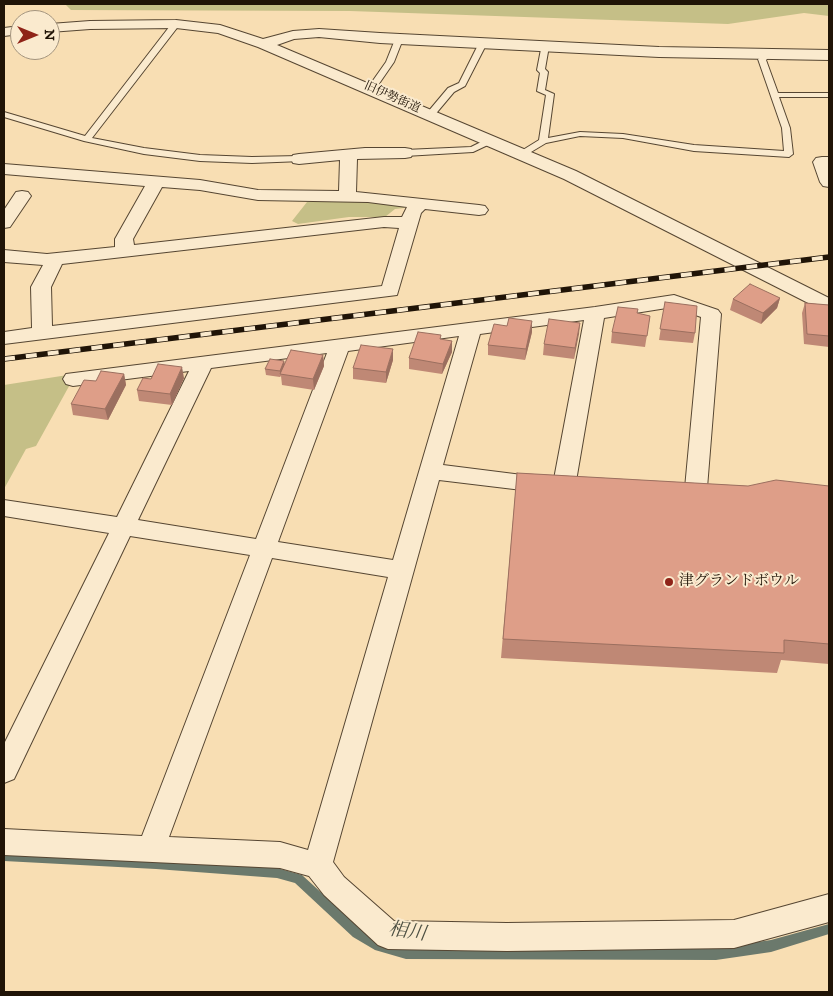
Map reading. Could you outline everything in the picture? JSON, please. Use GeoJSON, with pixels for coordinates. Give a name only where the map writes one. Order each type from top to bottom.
{"type":"FeatureCollection","features":[{"type":"Feature","properties":{"kind":"street","name":"旧伊勢街道"},"geometry":{"type":"LineString","coordinates":[[60,27],[176,24],[220,29],[263,44],[570,175],[829,306]]}},
{"type":"Feature","properties":{"kind":"street"},"geometry":{"type":"LineString","coordinates":[[263,44],[308,33],[766,56],[829,55]]}},
{"type":"Feature","properties":{"kind":"street"},"geometry":{"type":"LineString","coordinates":[[299,158],[349,154],[405,153]]}},
{"type":"Feature","properties":{"kind":"street"},"geometry":{"type":"LineString","coordinates":[[347,196],[349,154]]}},
{"type":"Feature","properties":{"kind":"street"},"geometry":{"type":"LineString","coordinates":[[829,162],[822,162],[829,182]]}},
{"type":"Feature","properties":{"kind":"street"},"geometry":{"type":"LineString","coordinates":[[4,169],[200,185],[258,195],[368,196],[479,210]]}},
{"type":"Feature","properties":{"kind":"street"},"geometry":{"type":"LineString","coordinates":[[125,251],[124,240],[156,182]]}},
{"type":"Feature","properties":{"kind":"street"},"geometry":{"type":"LineString","coordinates":[[4,223],[22,196]]}},
{"type":"Feature","properties":{"kind":"street"},"geometry":{"type":"LineString","coordinates":[[4,338],[390,291],[413,211],[421,203]]}},
{"type":"Feature","properties":{"kind":"street"},"geometry":{"type":"LineString","coordinates":[[4,256],[47,260],[384,222],[410,223]]}},
{"type":"Feature","properties":{"kind":"street"},"geometry":{"type":"LineString","coordinates":[[42,333],[40,287],[55,259]]}},
{"type":"Feature","properties":{"kind":"street"},"geometry":{"type":"LineString","coordinates":[[73,379],[595,313],[674,301],[712,314],[696,488]]}},
{"type":"Feature","properties":{"kind":"street"},"geometry":{"type":"LineString","coordinates":[[431,471],[499,481],[574,487],[595,313]]}},
{"type":"Feature","properties":{"kind":"street"},"geometry":{"type":"LineString","coordinates":[[318,864],[471,329]]}},
{"type":"Feature","properties":{"kind":"street"},"geometry":{"type":"LineString","coordinates":[[151,848],[340,346]]}},
{"type":"Feature","properties":{"kind":"street"},"geometry":{"type":"LineString","coordinates":[[4,771],[204,362]]}},
{"type":"Feature","properties":{"kind":"street"},"geometry":{"type":"LineString","coordinates":[[4,508],[402,570]]}},
{"type":"Feature","properties":{"kind":"street"},"geometry":{"type":"LineString","coordinates":[[4,842],[280,855],[318,864],[334,886],[388,935],[734,934],[829,908]]}},
{"type":"Feature","properties":{"kind":"lane"},"geometry":{"type":"LineString","coordinates":[[86,139],[176,24]]}},
{"type":"Feature","properties":{"kind":"lane"},"geometry":{"type":"LineString","coordinates":[[371,89],[390,62],[399,39]]}},
{"type":"Feature","properties":{"kind":"lane"},"geometry":{"type":"LineString","coordinates":[[430,115],[451,90],[462,84],[483,43]]}},
{"type":"Feature","properties":{"kind":"lane"},"geometry":{"type":"LineString","coordinates":[[543,141],[550,94],[541,90],[544,72],[541,70],[545,46]]}},
{"type":"Feature","properties":{"kind":"lane"},"geometry":{"type":"LineString","coordinates":[[521,155],[543,141],[580,134],[612,135],[694,148],[789,154],[786,128],[762,59],[766,56]]}},
{"type":"Feature","properties":{"kind":"lane"},"geometry":{"type":"LineString","coordinates":[[775,95],[829,95]]}},
{"type":"Feature","properties":{"kind":"lane"},"geometry":{"type":"LineString","coordinates":[[4,114],[86,139],[144,152],[200,158],[252,160],[299,158]]}},
{"type":"Feature","properties":{"kind":"lane"},"geometry":{"type":"LineString","coordinates":[[405,153],[473,149],[489,140]]}},
{"type":"Feature","properties":{"kind":"shaded area"},"geometry":{"type":"Polygon","coordinates":[[[65,4],[829,4],[829,16],[804,13],[728,24],[350,11],[71,10],[65,4]]]}},
{"type":"Feature","properties":{"kind":"shaded area"},"geometry":{"type":"Polygon","coordinates":[[[367,201],[406,205],[404,208],[395,209],[385,217],[349,217],[298,224],[292,221],[307,202],[367,201]]]}},
{"type":"Feature","properties":{"kind":"shaded area"},"geometry":{"type":"Polygon","coordinates":[[[74,374],[36,446],[26,449],[4,489],[4,385],[74,374]]]}},
{"type":"Feature","properties":{"kind":"building"},"geometry":{"type":"Polygon","coordinates":[[[750,284],[780,298],[763,313],[733,299],[750,284]]]}},
{"type":"Feature","properties":{"kind":"building"},"geometry":{"type":"Polygon","coordinates":[[[665,302],[697,306],[695,333],[660,329],[665,302]]]}},
{"type":"Feature","properties":{"kind":"building"},"geometry":{"type":"Polygon","coordinates":[[[805,303],[829,305],[829,336],[807,334],[805,303]]]}},
{"type":"Feature","properties":{"kind":"building"},"geometry":{"type":"Polygon","coordinates":[[[618,307],[638,309],[637,313],[650,316],[647,336],[612,332],[618,307]]]}},
{"type":"Feature","properties":{"kind":"building"},"geometry":{"type":"Polygon","coordinates":[[[509,318],[532,321],[526,349],[488,345],[494,324],[507,326],[509,318]]]}},
{"type":"Feature","properties":{"kind":"building"},"geometry":{"type":"Polygon","coordinates":[[[549,319],[580,323],[575,348],[544,344],[549,319]]]}},
{"type":"Feature","properties":{"kind":"building"},"geometry":{"type":"Polygon","coordinates":[[[418,332],[441,335],[440,339],[452,341],[443,364],[409,358],[418,332]]]}},
{"type":"Feature","properties":{"kind":"building"},"geometry":{"type":"Polygon","coordinates":[[[361,345],[393,349],[386,372],[353,368],[361,345]]]}},
{"type":"Feature","properties":{"kind":"building"},"geometry":{"type":"Polygon","coordinates":[[[291,350],[323,355],[313,379],[280,374],[291,350]]]}},
{"type":"Feature","properties":{"kind":"building"},"geometry":{"type":"Polygon","coordinates":[[[270,359],[284,361],[280,371],[265,369],[270,359]]]}},
{"type":"Feature","properties":{"kind":"building"},"geometry":{"type":"Polygon","coordinates":[[[158,364],[182,367],[170,394],[137,390],[143,378],[151,379],[158,364]]]}},
{"type":"Feature","properties":{"kind":"building"},"geometry":{"type":"Polygon","coordinates":[[[101,371],[124,374],[105,409],[71,404],[84,380],[96,381],[101,371]]]}},
{"type":"Feature","properties":{"kind":"building","name":"津グランドボウル"},"geometry":{"type":"Polygon","coordinates":[[[517,473],[748,486],[776,480],[829,486],[829,644],[784,640],[784,653],[503,639],[517,473]]]}},
{"type":"Feature","properties":{"kind":"waterway","name":"相川"},"geometry":{"type":"LineString","coordinates":[[4,856],[277,873],[298,879],[357,933],[379,946],[406,953],[716,954],[771,946],[829,929]]}},
{"type":"Feature","properties":{"kind":"railway"},"geometry":{"type":"LineString","coordinates":[[4,359],[829,257]]}},
{"type":"Feature","properties":{"kind":"place","name":"津グランドボウル"},"geometry":{"type":"Point","coordinates":[669,582]}}]}
